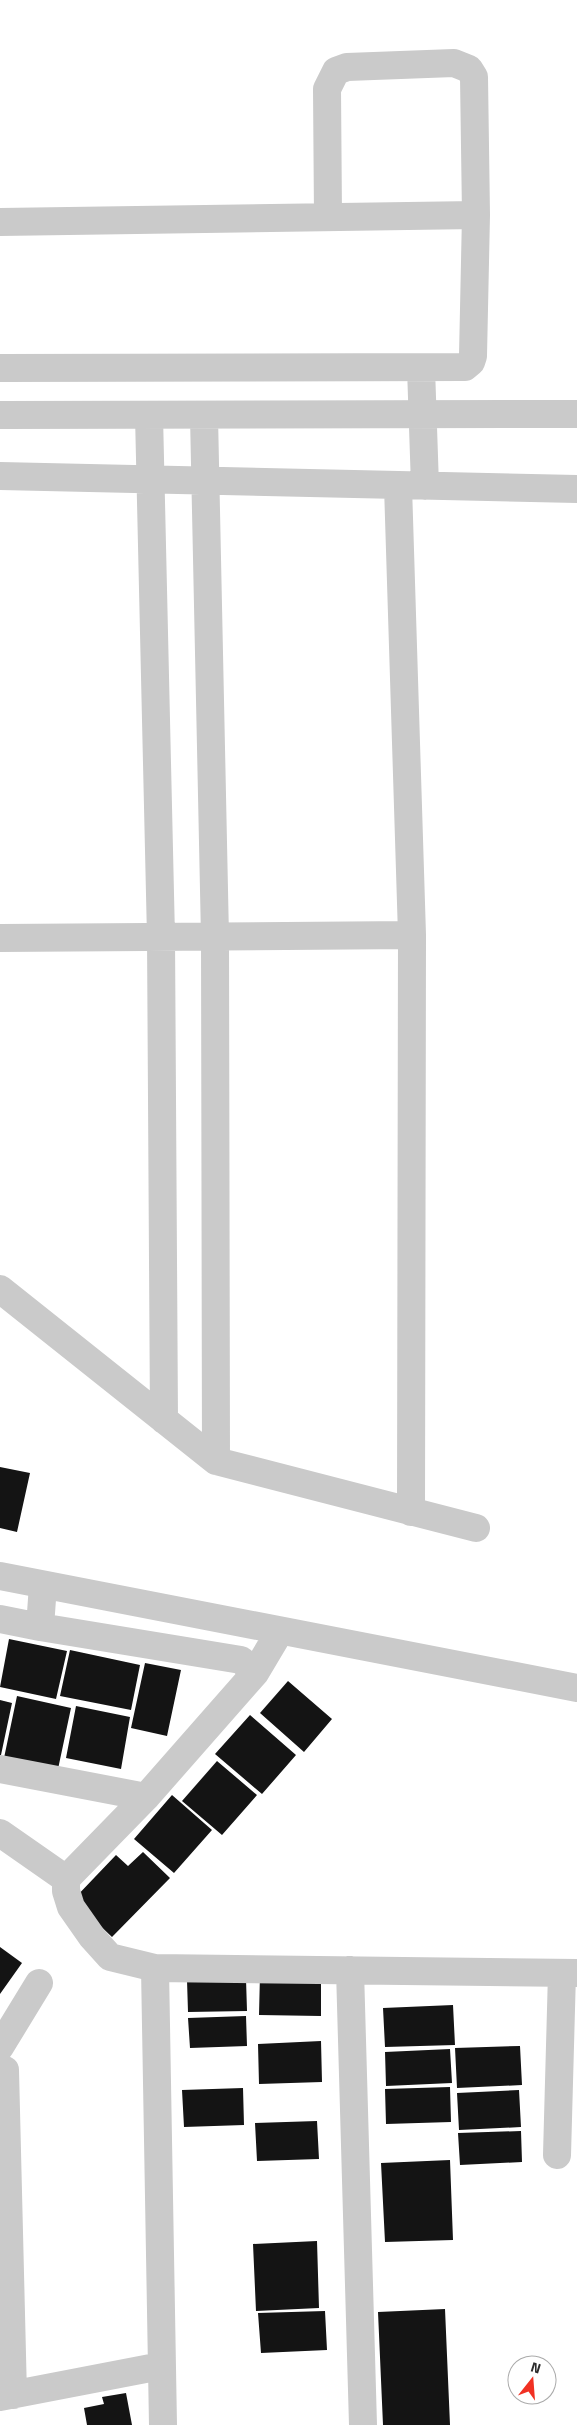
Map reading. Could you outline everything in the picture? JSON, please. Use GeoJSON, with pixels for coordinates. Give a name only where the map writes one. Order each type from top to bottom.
{"type":"FeatureCollection","features":[{"type":"Feature","properties":{"kind":"street"},"geometry":{"type":"LineString","coordinates":[[0,368],[465,367],[474,356],[476,215],[474,77],[468,69],[454,63],[346,67],[336,71],[327,89],[328,217]]}},
{"type":"Feature","properties":{"kind":"street"},"geometry":{"type":"LineString","coordinates":[[0,222],[476,215]]}},
{"type":"Feature","properties":{"kind":"street"},"geometry":{"type":"LineString","coordinates":[[421,368],[425,486]]}},
{"type":"Feature","properties":{"kind":"street"},"geometry":{"type":"LineString","coordinates":[[0,415],[577,414]]}},
{"type":"Feature","properties":{"kind":"street"},"geometry":{"type":"LineString","coordinates":[[149,415],[152,480],[161,937],[164,1420]]}},
{"type":"Feature","properties":{"kind":"street"},"geometry":{"type":"LineString","coordinates":[[204,416],[215,937],[216,1462]]}},
{"type":"Feature","properties":{"kind":"street"},"geometry":{"type":"LineString","coordinates":[[0,476],[577,489]]}},
{"type":"Feature","properties":{"kind":"street"},"geometry":{"type":"LineString","coordinates":[[398,486],[412,935],[411,1512]]}},
{"type":"Feature","properties":{"kind":"street"},"geometry":{"type":"LineString","coordinates":[[0,938],[412,935]]}},
{"type":"Feature","properties":{"kind":"street"},"geometry":{"type":"LineString","coordinates":[[0,1289],[216,1462],[476,1528]]}},
{"type":"Feature","properties":{"kind":"street"},"geometry":{"type":"LineString","coordinates":[[0,1576],[577,1688]]}},
{"type":"Feature","properties":{"kind":"street"},"geometry":{"type":"LineString","coordinates":[[40,1627],[43,1585]]}},
{"type":"Feature","properties":{"kind":"street"},"geometry":{"type":"LineString","coordinates":[[0,1619],[241,1660],[255,1672]]}},
{"type":"Feature","properties":{"kind":"street"},"geometry":{"type":"LineString","coordinates":[[66,1879],[146,1797],[255,1672],[280,1631]]}},
{"type":"Feature","properties":{"kind":"street"},"geometry":{"type":"LineString","coordinates":[[0,1769],[146,1797]]}},
{"type":"Feature","properties":{"kind":"street"},"geometry":{"type":"LineString","coordinates":[[0,1833],[66,1879],[71,1907],[110,1957],[156,1968],[570,1973],[557,2155]]}},
{"type":"Feature","properties":{"kind":"street"},"geometry":{"type":"LineString","coordinates":[[156,1968],[163,2425]]}},
{"type":"Feature","properties":{"kind":"street"},"geometry":{"type":"LineString","coordinates":[[350,1970],[363,2425]]}},
{"type":"Feature","properties":{"kind":"street"},"geometry":{"type":"LineString","coordinates":[[39,1983],[2,2059],[6,2396],[161,2366]]}},
{"type":"Feature","properties":{"kind":"building"},"geometry":{"type":"Polygon","coordinates":[[[0,1467],[30,1473],[17,1532],[0,1528],[0,1467]]]}},
{"type":"Feature","properties":{"kind":"building"},"geometry":{"type":"Polygon","coordinates":[[[9,1639],[67,1651],[56,1699],[0,1687],[9,1639]]]}},
{"type":"Feature","properties":{"kind":"building"},"geometry":{"type":"Polygon","coordinates":[[[70,1650],[140,1665],[131,1710],[60,1696],[70,1650]]]}},
{"type":"Feature","properties":{"kind":"building"},"geometry":{"type":"Polygon","coordinates":[[[145,1663],[181,1670],[167,1736],[131,1728],[145,1663]]]}},
{"type":"Feature","properties":{"kind":"building"},"geometry":{"type":"Polygon","coordinates":[[[288,1681],[332,1719],[304,1752],[260,1713],[288,1681]]]}},
{"type":"Feature","properties":{"kind":"building"},"geometry":{"type":"Polygon","coordinates":[[[17,1696],[71,1708],[58,1769],[4,1758],[17,1696]]]}},
{"type":"Feature","properties":{"kind":"building"},"geometry":{"type":"Polygon","coordinates":[[[0,1700],[12,1703],[1,1755],[0,1755],[0,1700]]]}},
{"type":"Feature","properties":{"kind":"building"},"geometry":{"type":"Polygon","coordinates":[[[76,1706],[130,1717],[121,1769],[66,1758],[76,1706]]]}},
{"type":"Feature","properties":{"kind":"building"},"geometry":{"type":"Polygon","coordinates":[[[250,1715],[296,1755],[262,1794],[215,1754],[250,1715]]]}},
{"type":"Feature","properties":{"kind":"building"},"geometry":{"type":"Polygon","coordinates":[[[217,1761],[257,1795],[222,1835],[182,1801],[217,1761]]]}},
{"type":"Feature","properties":{"kind":"building"},"geometry":{"type":"Polygon","coordinates":[[[172,1795],[212,1830],[174,1873],[134,1839],[172,1795]]]}},
{"type":"Feature","properties":{"kind":"building"},"geometry":{"type":"Polygon","coordinates":[[[143,1852],[170,1878],[112,1937],[73,1900],[116,1855],[128,1866],[143,1852]]]}},
{"type":"Feature","properties":{"kind":"building"},"geometry":{"type":"Polygon","coordinates":[[[0,1947],[22,1963],[0,1994],[0,1947]]]}},
{"type":"Feature","properties":{"kind":"building"},"geometry":{"type":"Polygon","coordinates":[[[260,1974],[321,1975],[321,2016],[259,2015],[260,1974]]]}},
{"type":"Feature","properties":{"kind":"building"},"geometry":{"type":"Polygon","coordinates":[[[246,1979],[247,2011],[188,2012],[187,1980],[246,1979]]]}},
{"type":"Feature","properties":{"kind":"building"},"geometry":{"type":"Polygon","coordinates":[[[453,2005],[455,2045],[385,2047],[383,2008],[453,2005]]]}},
{"type":"Feature","properties":{"kind":"building"},"geometry":{"type":"Polygon","coordinates":[[[246,2016],[247,2046],[190,2048],[188,2018],[246,2016]]]}},
{"type":"Feature","properties":{"kind":"building"},"geometry":{"type":"Polygon","coordinates":[[[321,2041],[322,2082],[259,2084],[258,2044],[321,2041]]]}},
{"type":"Feature","properties":{"kind":"building"},"geometry":{"type":"Polygon","coordinates":[[[520,2046],[522,2085],[457,2088],[455,2048],[520,2046]]]}},
{"type":"Feature","properties":{"kind":"building"},"geometry":{"type":"Polygon","coordinates":[[[450,2049],[452,2083],[386,2086],[385,2052],[450,2049]]]}},
{"type":"Feature","properties":{"kind":"building"},"geometry":{"type":"Polygon","coordinates":[[[450,2087],[451,2122],[386,2124],[385,2089],[450,2087]]]}},
{"type":"Feature","properties":{"kind":"building"},"geometry":{"type":"Polygon","coordinates":[[[243,2088],[244,2125],[184,2127],[182,2090],[243,2088]]]}},
{"type":"Feature","properties":{"kind":"building"},"geometry":{"type":"Polygon","coordinates":[[[519,2090],[521,2127],[459,2130],[457,2093],[519,2090]]]}},
{"type":"Feature","properties":{"kind":"building"},"geometry":{"type":"Polygon","coordinates":[[[317,2121],[319,2159],[257,2161],[255,2123],[317,2121]]]}},
{"type":"Feature","properties":{"kind":"building"},"geometry":{"type":"Polygon","coordinates":[[[521,2131],[522,2162],[460,2165],[458,2133],[521,2131]]]}},
{"type":"Feature","properties":{"kind":"building"},"geometry":{"type":"Polygon","coordinates":[[[450,2160],[453,2240],[385,2242],[381,2163],[450,2160]]]}},
{"type":"Feature","properties":{"kind":"building"},"geometry":{"type":"Polygon","coordinates":[[[317,2241],[319,2308],[256,2311],[253,2244],[317,2241]]]}},
{"type":"Feature","properties":{"kind":"building"},"geometry":{"type":"Polygon","coordinates":[[[445,2309],[450,2425],[383,2425],[378,2312],[445,2309]]]}},
{"type":"Feature","properties":{"kind":"building"},"geometry":{"type":"Polygon","coordinates":[[[325,2311],[327,2350],[261,2353],[258,2313],[325,2311]]]}},
{"type":"Feature","properties":{"kind":"building"},"geometry":{"type":"Polygon","coordinates":[[[126,2393],[132,2425],[87,2425],[84,2408],[104,2404],[102,2397],[126,2393]]]}}]}
